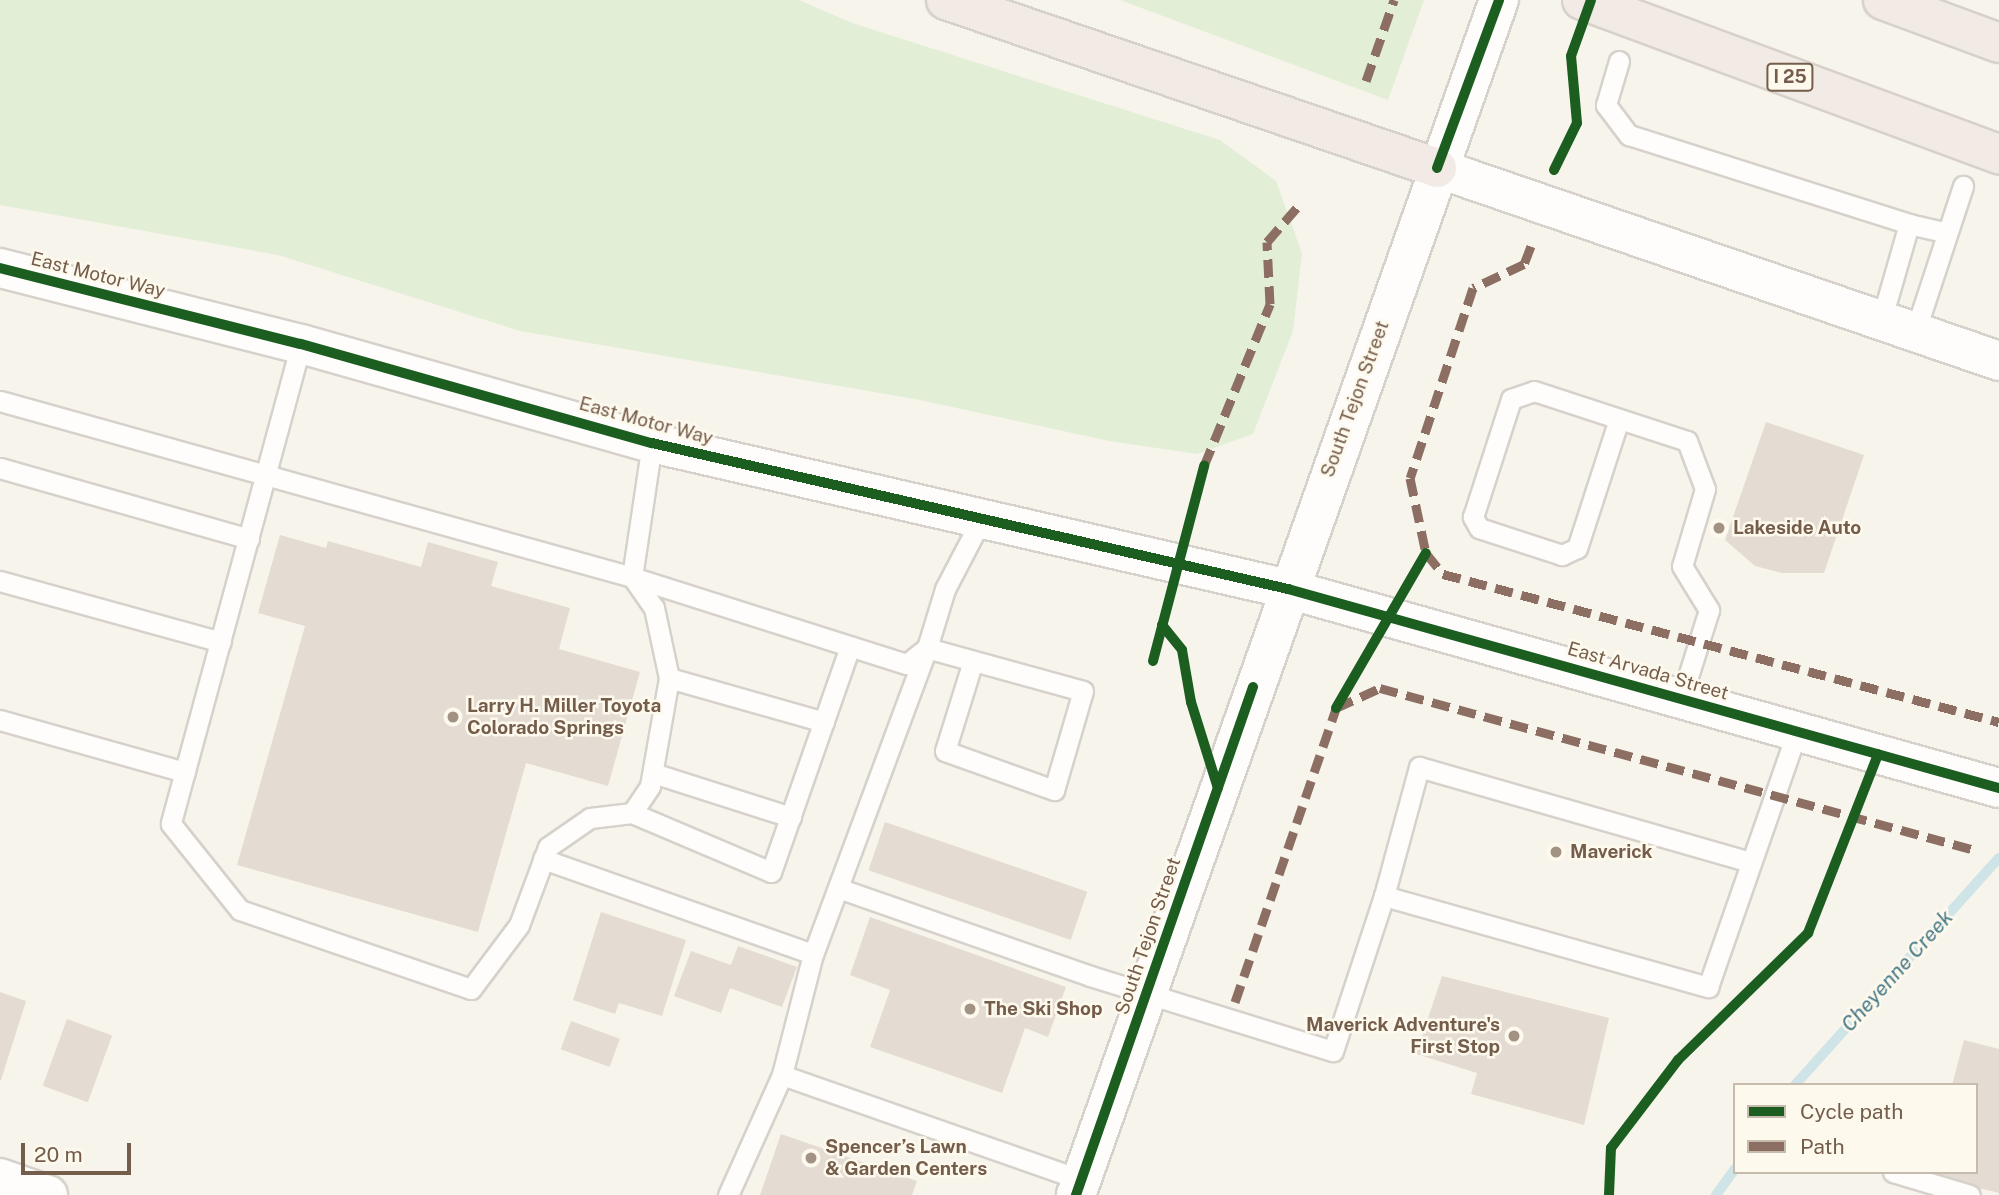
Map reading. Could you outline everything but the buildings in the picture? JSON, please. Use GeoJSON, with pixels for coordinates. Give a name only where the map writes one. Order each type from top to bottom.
{"type":"FeatureCollection","features":[{"type":"Feature","properties":{"kind":"highway"},"geometry":{"type":"LineString","coordinates":[[946,0],[1437,168]]}},
{"type":"Feature","properties":{"kind":"highway","name":"I 25"},"geometry":{"type":"LineString","coordinates":[[1582,0],[1999,154]]}},
{"type":"Feature","properties":{"kind":"highway"},"geometry":{"type":"LineString","coordinates":[[1883,0],[1999,43]]}},
{"type":"Feature","properties":{"kind":"street","name":"South Tejon Street"},"geometry":{"type":"LineString","coordinates":[[1079,1188],[1288,589],[1499,0]]}},
{"type":"Feature","properties":{"kind":"street"},"geometry":{"type":"LineString","coordinates":[[1437,168],[1999,361]]}},
{"type":"Feature","properties":{"kind":"street","name":"East Motor Way"},"geometry":{"type":"LineString","coordinates":[[0,268],[302,344],[652,443],[1288,589]]}},
{"type":"Feature","properties":{"kind":"street","name":"East Arvada Street"},"geometry":{"type":"LineString","coordinates":[[1288,589],[1999,788]]}},
{"type":"Feature","properties":{"kind":"street"},"geometry":{"type":"LineString","coordinates":[[0,1178],[48,1195]]}},
{"type":"Feature","properties":{"kind":"lane"},"geometry":{"type":"LineString","coordinates":[[1619,61],[1606,105],[1629,135],[1909,224],[1947,233]]}},
{"type":"Feature","properties":{"kind":"lane"},"geometry":{"type":"LineString","coordinates":[[1898,326],[1947,233],[1963,186]]}},
{"type":"Feature","properties":{"kind":"lane"},"geometry":{"type":"LineString","coordinates":[[1898,326],[1909,224]]}},
{"type":"Feature","properties":{"kind":"lane"},"geometry":{"type":"LineString","coordinates":[[302,344],[171,824],[240,910],[471,989],[519,925],[548,847],[590,818],[632,813],[771,872],[850,647]]}},
{"type":"Feature","properties":{"kind":"lane"},"geometry":{"type":"LineString","coordinates":[[1619,419],[1577,548],[1562,555],[1479,528],[1473,517],[1511,398],[1534,391],[1687,441],[1705,489],[1682,566],[1709,610],[1681,699]]}},
{"type":"Feature","properties":{"kind":"lane"},"geometry":{"type":"LineString","coordinates":[[0,401],[632,577],[906,664],[927,648]]}},
{"type":"Feature","properties":{"kind":"lane"},"geometry":{"type":"LineString","coordinates":[[632,813],[653,773],[669,678],[654,608],[632,577],[652,443]]}},
{"type":"Feature","properties":{"kind":"lane"},"geometry":{"type":"LineString","coordinates":[[0,468],[249,539]]}},
{"type":"Feature","properties":{"kind":"lane"},"geometry":{"type":"LineString","coordinates":[[728,1195],[782,1075],[813,954],[927,648],[945,589],[982,518]]}},
{"type":"Feature","properties":{"kind":"lane"},"geometry":{"type":"LineString","coordinates":[[0,581],[221,642]]}},
{"type":"Feature","properties":{"kind":"lane"},"geometry":{"type":"LineString","coordinates":[[927,648],[1083,691],[1054,790],[945,751],[973,661]]}},
{"type":"Feature","properties":{"kind":"lane"},"geometry":{"type":"LineString","coordinates":[[669,678],[824,722]]}},
{"type":"Feature","properties":{"kind":"lane"},"geometry":{"type":"LineString","coordinates":[[0,720],[185,772]]}},
{"type":"Feature","properties":{"kind":"lane"},"geometry":{"type":"LineString","coordinates":[[1384,896],[1708,986],[1797,732]]}},
{"type":"Feature","properties":{"kind":"lane"},"geometry":{"type":"LineString","coordinates":[[838,888],[1147,994],[1333,1051],[1384,896],[1419,767],[1751,862]]}},
{"type":"Feature","properties":{"kind":"lane"},"geometry":{"type":"LineString","coordinates":[[653,773],[791,817]]}},
{"type":"Feature","properties":{"kind":"lane"},"geometry":{"type":"LineString","coordinates":[[543,859],[813,954]]}},
{"type":"Feature","properties":{"kind":"lane"},"geometry":{"type":"LineString","coordinates":[[782,1075],[1079,1188]]}},
{"type":"Feature","properties":{"kind":"lane"},"geometry":{"type":"LineString","coordinates":[[1900,1174],[1970,1195]]}},
{"type":"Feature","properties":{"kind":"green space"},"geometry":{"type":"Polygon","coordinates":[[[0,0],[799,0],[852,23],[1220,140],[1276,181],[1302,253],[1293,331],[1253,434],[1197,454],[1109,441],[915,399],[520,331],[278,255],[0,205],[0,0]]]}},
{"type":"Feature","properties":{"kind":"green space"},"geometry":{"type":"Polygon","coordinates":[[[1120,0],[1424,0],[1388,100],[1120,0]]]}},
{"type":"Feature","properties":{"kind":"waterway","name":"Cheyenne Creek"},"geometry":{"type":"LineString","coordinates":[[1797,1083],[1999,858]]}},
{"type":"Feature","properties":{"kind":"waterway","name":"Cheyenne Creek"},"geometry":{"type":"LineString","coordinates":[[1716,1195],[1733,1172]]}},
{"type":"Feature","properties":{"kind":"marked path"},"geometry":{"type":"LineString","coordinates":[[1366,81],[1394,0]]}},
{"type":"Feature","properties":{"kind":"marked path"},"geometry":{"type":"LineString","coordinates":[[1204,466],[1270,304],[1267,242],[1299,205]]}},
{"type":"Feature","properties":{"kind":"marked path"},"geometry":{"type":"LineString","coordinates":[[1531,246],[1524,264],[1473,288],[1410,478],[1426,553],[1443,574],[1999,722]]}},
{"type":"Feature","properties":{"kind":"marked path"},"geometry":{"type":"LineString","coordinates":[[1235,1002],[1336,708],[1380,688],[1975,850]]}},
{"type":"Feature","properties":{"kind":"cycle path"},"geometry":{"type":"LineString","coordinates":[[1437,168],[1499,0]]}},
{"type":"Feature","properties":{"kind":"cycle path"},"geometry":{"type":"LineString","coordinates":[[1554,170],[1577,123],[1571,56],[1591,0]]}},
{"type":"Feature","properties":{"kind":"cycle path"},"geometry":{"type":"LineString","coordinates":[[0,268],[301,344],[652,443],[1288,589],[1999,788]]}},
{"type":"Feature","properties":{"kind":"cycle path"},"geometry":{"type":"LineString","coordinates":[[1153,661],[1204,466]]}},
{"type":"Feature","properties":{"kind":"cycle path"},"geometry":{"type":"LineString","coordinates":[[1336,708],[1426,553]]}},
{"type":"Feature","properties":{"kind":"cycle path"},"geometry":{"type":"LineString","coordinates":[[1162,625],[1182,650],[1191,702],[1218,788]]}},
{"type":"Feature","properties":{"kind":"cycle path"},"geometry":{"type":"LineString","coordinates":[[1076,1195],[1253,687]]}},
{"type":"Feature","properties":{"kind":"cycle path"},"geometry":{"type":"LineString","coordinates":[[1609,1195],[1611,1148],[1678,1060],[1808,933],[1878,754]]}},
{"type":"Feature","properties":{"kind":"place","name":"Lakeside Auto"},"geometry":{"type":"Point","coordinates":[1719,528]}},
{"type":"Feature","properties":{"kind":"place","name":"Larry H. Miller Toyota Colorado Springs"},"geometry":{"type":"Point","coordinates":[453,717]}},
{"type":"Feature","properties":{"kind":"place","name":"Maverick"},"geometry":{"type":"Point","coordinates":[1556,852]}},
{"type":"Feature","properties":{"kind":"place","name":"The Ski Shop"},"geometry":{"type":"Point","coordinates":[970,1009]}},
{"type":"Feature","properties":{"kind":"place","name":"Maverick Adventure's First Stop"},"geometry":{"type":"Point","coordinates":[1514,1036]}},
{"type":"Feature","properties":{"kind":"place","name":"Spencer’s Lawn & Garden Centers"},"geometry":{"type":"Point","coordinates":[811,1158]}}]}
